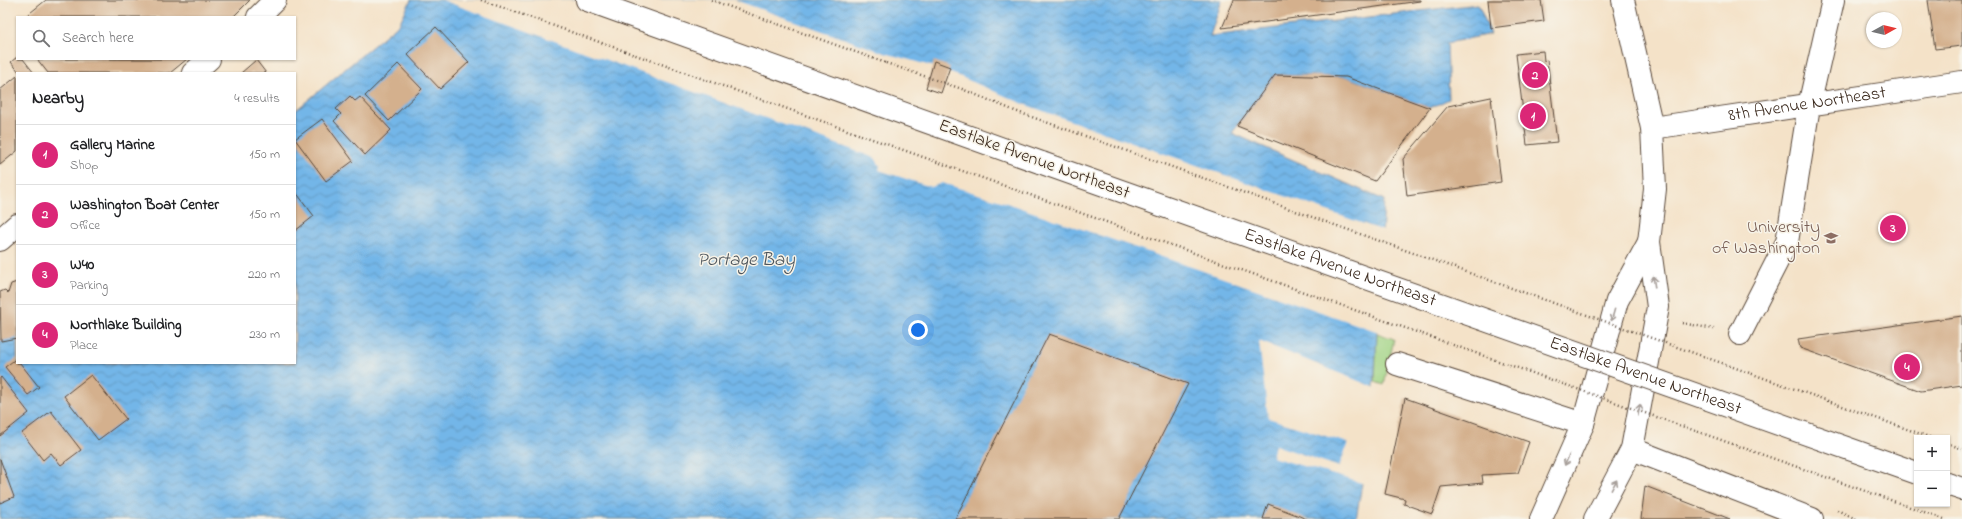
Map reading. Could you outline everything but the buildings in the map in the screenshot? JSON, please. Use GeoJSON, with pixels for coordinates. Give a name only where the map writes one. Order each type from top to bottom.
{"type":"FeatureCollection","features":[{"type":"Feature","properties":{"kind":"main road"},"geometry":{"type":"LineString","coordinates":[[259,16],[275,0]]}},
{"type":"Feature","properties":{"kind":"main road","name":"Eastlake Avenue Northeast"},"geometry":{"type":"LineString","coordinates":[[587,0],[1914,472]]}},
{"type":"Feature","properties":{"kind":"main road"},"geometry":{"type":"LineString","coordinates":[[1595,519],[1632,449],[1658,307],[1649,242],[1655,189],[1652,128],[1623,0]]}},
{"type":"Feature","properties":{"kind":"main road"},"geometry":{"type":"LineString","coordinates":[[1740,334],[1787,242],[1809,106],[1833,0]]}},
{"type":"Feature","properties":{"kind":"main road"},"geometry":{"type":"LineString","coordinates":[[194,72],[208,60]]}},
{"type":"Feature","properties":{"kind":"main road","name":"8th Avenue Northeast"},"geometry":{"type":"LineString","coordinates":[[1652,128],[1809,106],[1962,82]]}},
{"type":"Feature","properties":{"kind":"main road"},"geometry":{"type":"LineString","coordinates":[[0,240],[16,226]]}},
{"type":"Feature","properties":{"kind":"main road"},"geometry":{"type":"LineString","coordinates":[[1541,519],[1583,424],[1617,301],[1649,242]]}},
{"type":"Feature","properties":{"kind":"main road"},"geometry":{"type":"LineString","coordinates":[[1397,364],[1583,424]]}},
{"type":"Feature","properties":{"kind":"main road"},"geometry":{"type":"LineString","coordinates":[[1632,449],[1806,518]]}},
{"type":"Feature","properties":{"kind":"main road"},"geometry":{"type":"LineString","coordinates":[[1950,485],[1962,489]]}},
{"type":"Feature","properties":{"kind":"path"},"geometry":{"type":"LineString","coordinates":[[481,0],[1944,519]]}},
{"type":"Feature","properties":{"kind":"path"},"geometry":{"type":"LineString","coordinates":[[711,0],[962,89],[1022,114],[1924,435]]}},
{"type":"Feature","properties":{"kind":"path"},"geometry":{"type":"LineString","coordinates":[[1676,322],[1740,334]]}},
{"type":"Feature","properties":{"kind":"path"},"geometry":{"type":"LineString","coordinates":[[1950,444],[1962,449]]}},
{"type":"Feature","properties":{"kind":"path"},"geometry":{"type":"LineString","coordinates":[[1835,509],[1856,519]]}},
{"type":"Feature","properties":{"kind":"green space"},"geometry":{"type":"Polygon","coordinates":[[[1377,333],[1394,339],[1384,385],[1375,382],[1377,333]]]}},
{"type":"Feature","properties":{"kind":"water","name":"Portage Bay"},"geometry":{"type":"Polygon","coordinates":[[[411,0],[1222,0],[1210,36],[1478,4],[1491,34],[1447,43],[1449,99],[1430,108],[1346,77],[1275,75],[1232,133],[1384,200],[1372,425],[1356,519],[0,519],[0,340],[16,329],[16,364],[296,364],[296,110],[399,24],[411,0]]]}},
{"type":"Feature","properties":{"kind":"pier"},"geometry":{"type":"Polygon","coordinates":[[[442,0],[735,0],[885,53],[945,70],[1026,105],[1384,231],[1379,332],[1001,201],[942,183],[931,187],[879,170],[880,166],[875,158],[442,0]]]}},
{"type":"Feature","properties":{"kind":"pier"},"geometry":{"type":"Polygon","coordinates":[[[1259,341],[1376,388],[1374,425],[1365,484],[1272,457],[1275,445],[1339,467],[1348,443],[1268,418],[1259,341]]]}},
{"type":"Feature","properties":{"kind":"place","name":"Washington Boat Center"},"geometry":{"type":"Point","coordinates":[1535,75]}},
{"type":"Feature","properties":{"kind":"place","name":"Gallery Marine"},"geometry":{"type":"Point","coordinates":[1533,116]}},
{"type":"Feature","properties":{"kind":"place","name":"W40"},"geometry":{"type":"Point","coordinates":[1893,228]}},
{"type":"Feature","properties":{"kind":"place","name":"University of Washington"},"geometry":{"type":"Point","coordinates":[1831,238]}},
{"type":"Feature","properties":{"kind":"place","name":"Northlake Building"},"geometry":{"type":"Point","coordinates":[1907,367]}}]}
